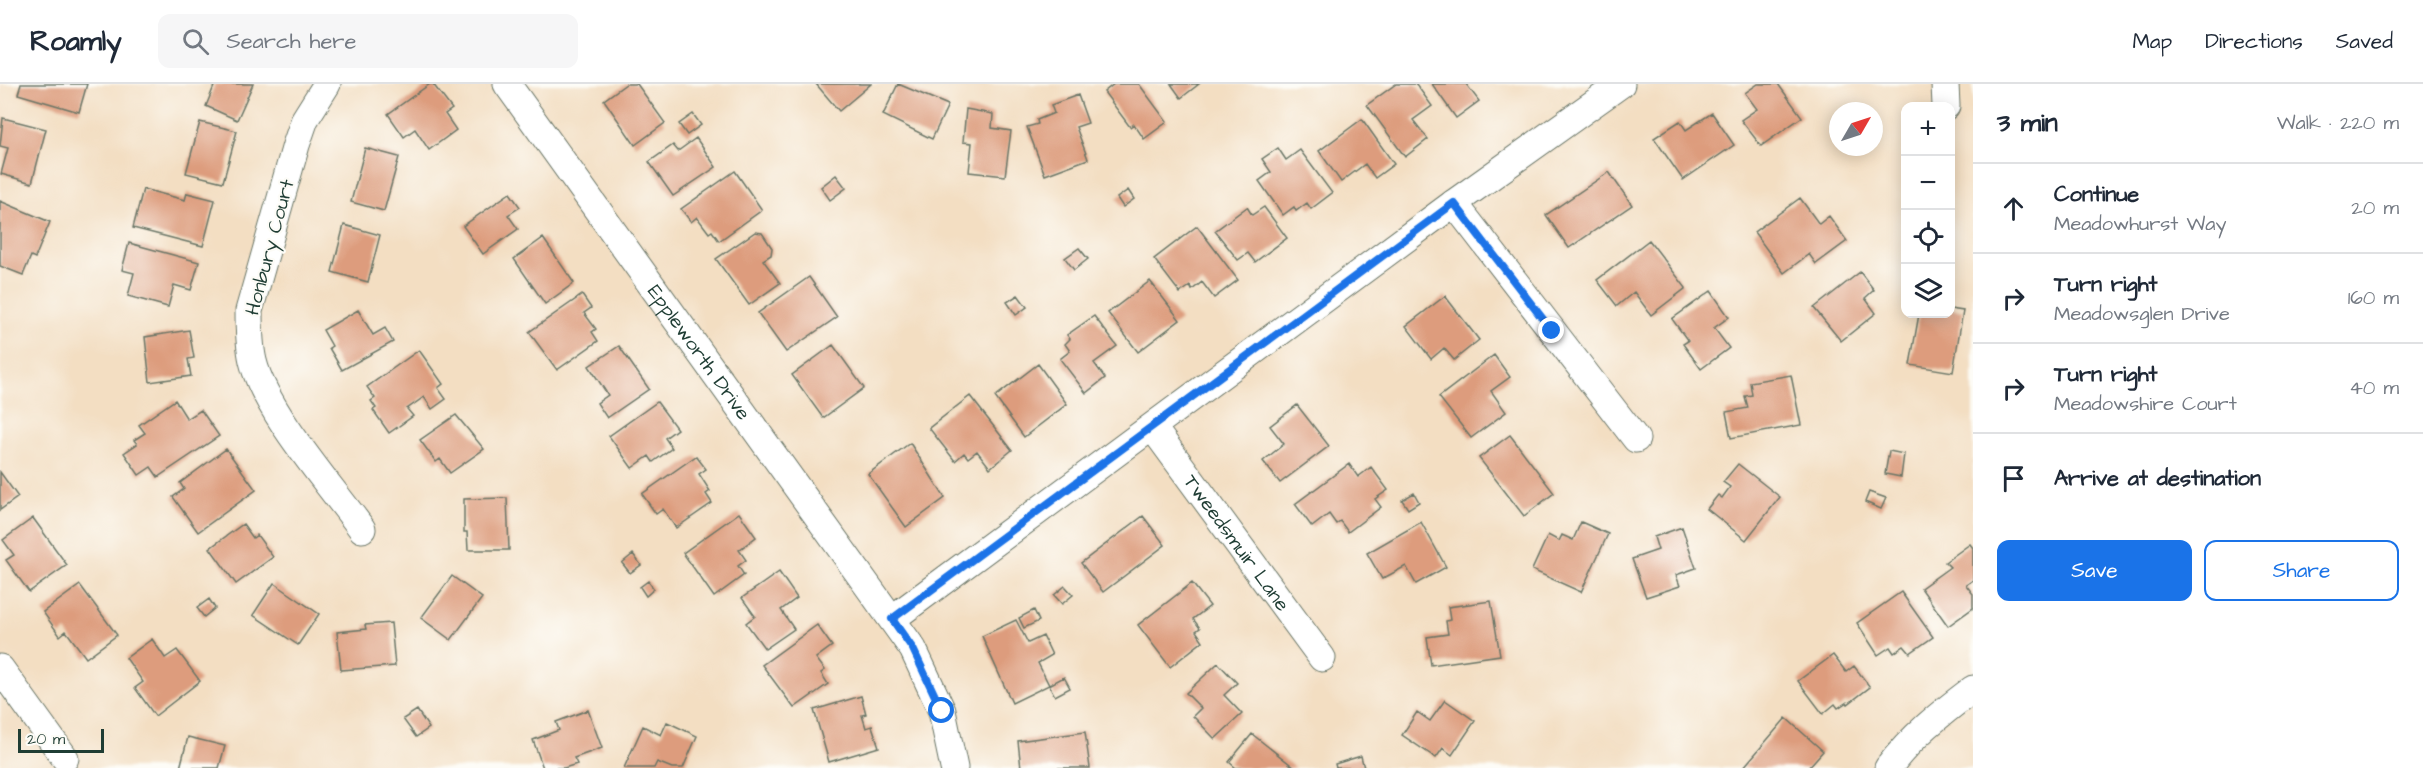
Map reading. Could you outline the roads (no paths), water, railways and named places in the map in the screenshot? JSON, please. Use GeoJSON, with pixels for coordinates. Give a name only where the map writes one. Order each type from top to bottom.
{"type":"FeatureCollection","features":[{"type":"Feature","properties":{"kind":"street","name":"Honbury Court"},"geometry":{"type":"LineString","coordinates":[[327,84],[305,119],[296,145],[249,311],[249,336],[253,362],[274,408],[362,529]]}},
{"type":"Feature","properties":{"kind":"street","name":"Eppleworth Drive"},"geometry":{"type":"LineString","coordinates":[[507,84],[913,649],[942,711],[954,768]]}},
{"type":"Feature","properties":{"kind":"street"},"geometry":{"type":"LineString","coordinates":[[892,619],[1454,203],[1621,84]]}},
{"type":"Feature","properties":{"kind":"street"},"geometry":{"type":"LineString","coordinates":[[1945,84],[1946,102]]}},
{"type":"Feature","properties":{"kind":"street"},"geometry":{"type":"LineString","coordinates":[[1454,203],[1636,439]]}},
{"type":"Feature","properties":{"kind":"street","name":"Tweedsmuir Lane"},"geometry":{"type":"LineString","coordinates":[[1153,428],[1323,658]]}},
{"type":"Feature","properties":{"kind":"street"},"geometry":{"type":"LineString","coordinates":[[0,668],[65,758]]}},
{"type":"Feature","properties":{"kind":"street"},"geometry":{"type":"LineString","coordinates":[[1888,768],[1903,748],[1936,716],[1973,689]]}}]}
